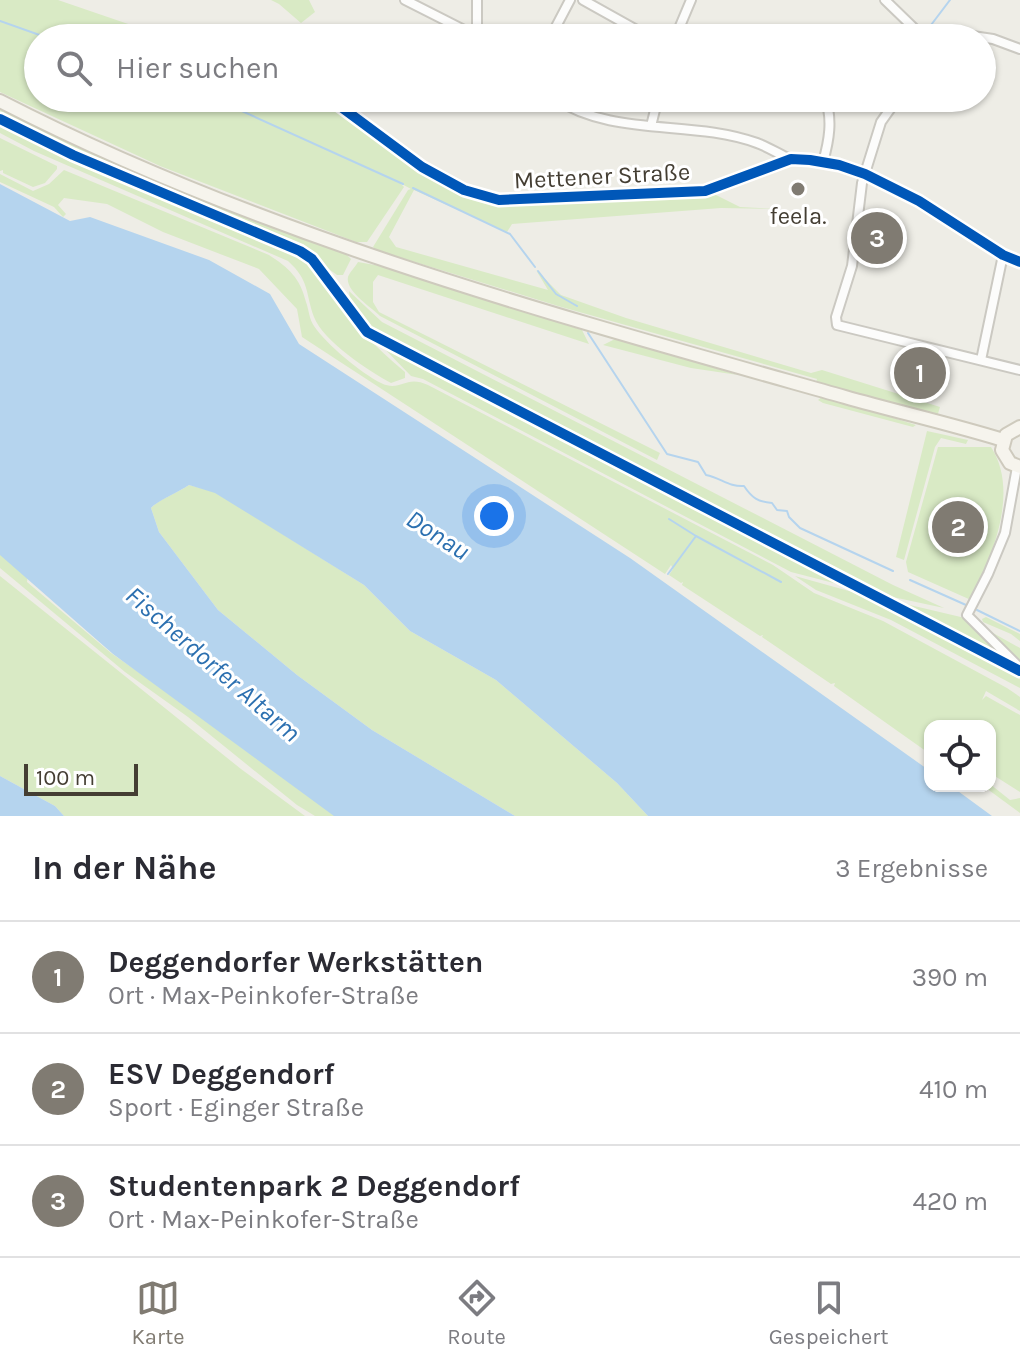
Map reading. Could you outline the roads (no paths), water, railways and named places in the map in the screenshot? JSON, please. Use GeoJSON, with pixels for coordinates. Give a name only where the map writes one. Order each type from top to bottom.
{"type":"FeatureCollection","features":[{"type":"Feature","properties":{"kind":"main road"},"geometry":{"type":"LineString","coordinates":[[0,101],[109,154],[234,207],[360,253],[684,350],[1003,440]]}},
{"type":"Feature","properties":{"kind":"main road"},"geometry":{"type":"LineString","coordinates":[[1018,467],[1005,457],[1003,440],[1012,430],[1020,427]]}},
{"type":"Feature","properties":{"kind":"street"},"geometry":{"type":"LineString","coordinates":[[405,0],[453,24]]}},
{"type":"Feature","properties":{"kind":"street"},"geometry":{"type":"LineString","coordinates":[[477,0],[478,24]]}},
{"type":"Feature","properties":{"kind":"street"},"geometry":{"type":"LineString","coordinates":[[557,24],[570,0]]}},
{"type":"Feature","properties":{"kind":"street"},"geometry":{"type":"LineString","coordinates":[[583,0],[626,24]]}},
{"type":"Feature","properties":{"kind":"street"},"geometry":{"type":"LineString","coordinates":[[681,24],[691,0]]}},
{"type":"Feature","properties":{"kind":"street"},"geometry":{"type":"LineString","coordinates":[[885,0],[910,24]]}},
{"type":"Feature","properties":{"kind":"street"},"geometry":{"type":"LineString","coordinates":[[996,42],[1020,49]]}},
{"type":"Feature","properties":{"kind":"street","name":"Mettener Straße"},"geometry":{"type":"LineString","coordinates":[[348,112],[422,167],[464,190],[499,200],[705,191],[791,159],[823,162],[865,174],[945,216],[1003,255],[1020,262]]}},
{"type":"Feature","properties":{"kind":"street"},"geometry":{"type":"LineString","coordinates":[[581,112],[614,123],[707,132],[756,142],[791,159]]}},
{"type":"Feature","properties":{"kind":"street"},"geometry":{"type":"LineString","coordinates":[[651,126],[654,112]]}},
{"type":"Feature","properties":{"kind":"street"},"geometry":{"type":"LineString","coordinates":[[823,162],[828,145],[830,112]]}},
{"type":"Feature","properties":{"kind":"street"},"geometry":{"type":"LineString","coordinates":[[888,112],[881,122],[865,174],[852,266],[836,317],[837,325],[1020,370]]}},
{"type":"Feature","properties":{"kind":"street"},"geometry":{"type":"LineString","coordinates":[[981,360],[1003,255]]}},
{"type":"Feature","properties":{"kind":"street"},"geometry":{"type":"LineString","coordinates":[[1018,467],[1005,533],[967,615],[1020,668]]}},
{"type":"Feature","properties":{"kind":"water"},"geometry":{"type":"Polygon","coordinates":[[[0,184],[70,221],[90,217],[209,260],[270,294],[299,344],[630,558],[924,767],[924,792],[959,792],[992,816],[648,816],[617,783],[496,680],[410,631],[364,585],[215,493],[189,485],[151,508],[159,532],[218,610],[297,675],[372,730],[515,816],[334,816],[113,654],[0,555],[0,184]]]}},
{"type":"Feature","properties":{"kind":"water"},"geometry":{"type":"Polygon","coordinates":[[[0,776],[55,806],[64,816],[0,816],[0,776]]]}},
{"type":"Feature","properties":{"kind":"waterway"},"geometry":{"type":"LineString","coordinates":[[932,24],[950,0]]}},
{"type":"Feature","properties":{"kind":"waterway"},"geometry":{"type":"LineString","coordinates":[[0,21],[24,30]]}},
{"type":"Feature","properties":{"kind":"waterway"},"geometry":{"type":"LineString","coordinates":[[244,112],[403,184]]}},
{"type":"Feature","properties":{"kind":"waterway"},"geometry":{"type":"LineString","coordinates":[[413,188],[510,234],[535,267]]}},
{"type":"Feature","properties":{"kind":"waterway"},"geometry":{"type":"LineString","coordinates":[[538,271],[556,294],[577,306]]}},
{"type":"Feature","properties":{"kind":"waterway"},"geometry":{"type":"LineString","coordinates":[[588,333],[667,454],[698,462],[706,475],[744,486],[756,499],[772,503],[777,510],[787,511],[800,528],[893,571]]}},
{"type":"Feature","properties":{"kind":"waterway"},"geometry":{"type":"LineString","coordinates":[[668,574],[696,536],[669,519]]}},
{"type":"Feature","properties":{"kind":"waterway"},"geometry":{"type":"LineString","coordinates":[[696,536],[781,582]]}},
{"type":"Feature","properties":{"kind":"waterway"},"geometry":{"type":"LineString","coordinates":[[910,580],[966,605]]}},
{"type":"Feature","properties":{"kind":"waterway"},"geometry":{"type":"LineString","coordinates":[[977,610],[1020,631]]}},
{"type":"Feature","properties":{"kind":"place","name":"feela."},"geometry":{"type":"Point","coordinates":[798,189]}},
{"type":"Feature","properties":{"kind":"place","name":"Studentenpark 2 Deggendorf"},"geometry":{"type":"Point","coordinates":[877,238]}},
{"type":"Feature","properties":{"kind":"place","name":"Deggendorfer Werkstätten"},"geometry":{"type":"Point","coordinates":[920,373]}},
{"type":"Feature","properties":{"kind":"place","name":"ESV Deggendorf"},"geometry":{"type":"Point","coordinates":[958,527]}},
{"type":"Feature","properties":{"kind":"water label","name":"Donau"},"geometry":{"type":"Point","coordinates":[438,535]}},
{"type":"Feature","properties":{"kind":"water label","name":"Fischerdorfer Altarm"},"geometry":{"type":"Point","coordinates":[213,664]}}]}
